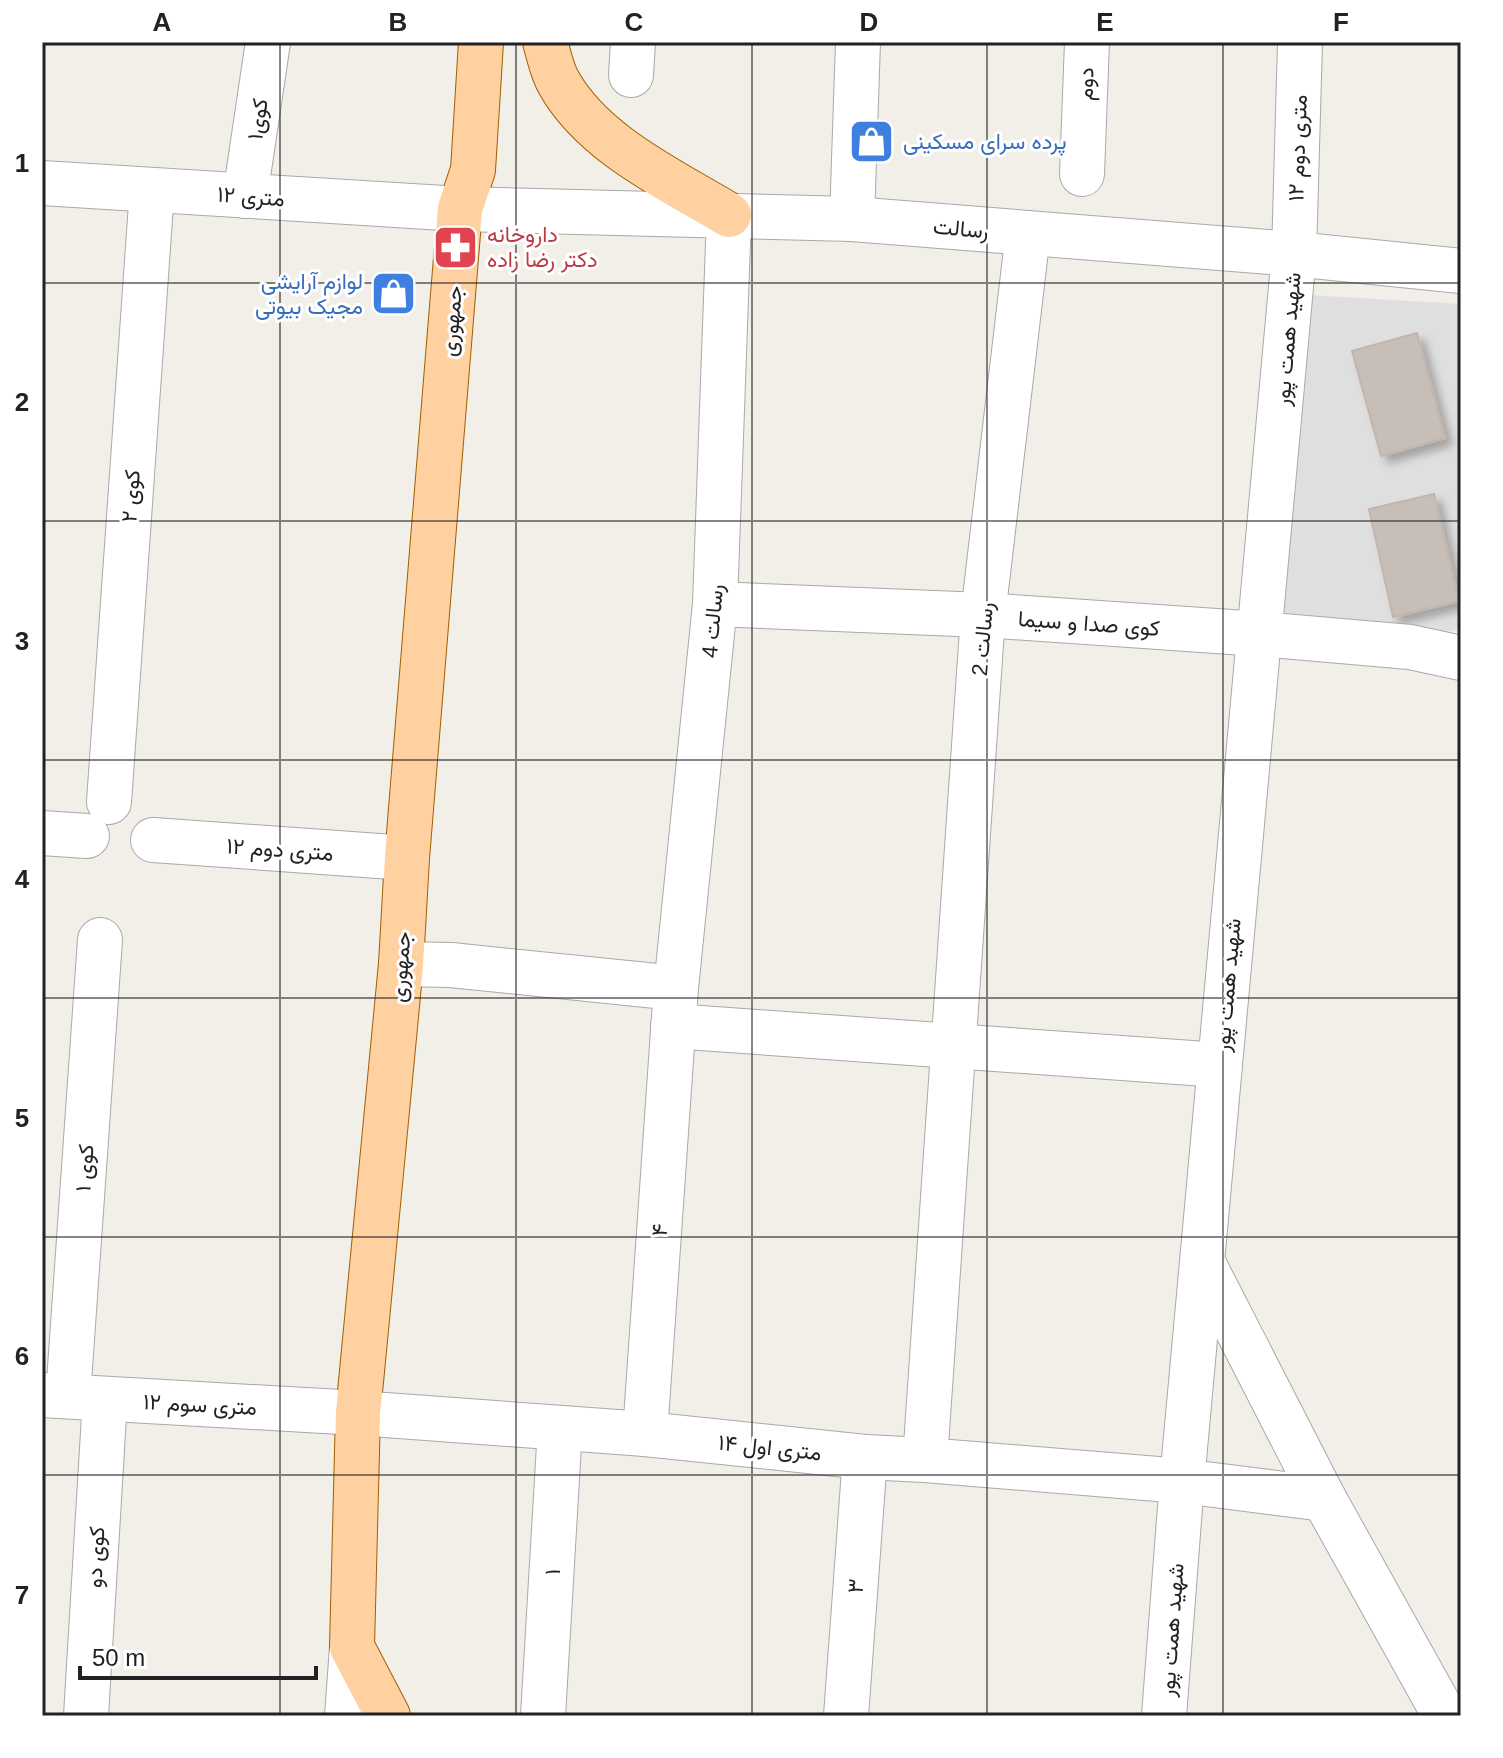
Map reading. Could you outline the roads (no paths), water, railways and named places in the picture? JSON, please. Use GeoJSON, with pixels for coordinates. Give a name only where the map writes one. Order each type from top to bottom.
{"type":"FeatureCollection","features":[{"type":"Feature","properties":{"kind":"main road","name":"جمهوری"},"geometry":{"type":"LineString","coordinates":[[454,42],[445,167],[460,209]]}},
{"type":"Feature","properties":{"kind":"main road","name":"جمهوری"},"geometry":{"type":"LineString","coordinates":[[388,1716],[352,1647],[358,1413],[401,964],[460,209],[473,170],[481,42]]}},
{"type":"Feature","properties":{"kind":"main road"},"geometry":{"type":"LineString","coordinates":[[545,42],[557,82],[586,121],[621,149],[729,215]]}},
{"type":"Feature","properties":{"kind":"street","name":"کوی۱"},"geometry":{"type":"LineString","coordinates":[[245,196],[268,42]]}},
{"type":"Feature","properties":{"kind":"street"},"geometry":{"type":"LineString","coordinates":[[852,219],[858,42]]}},
{"type":"Feature","properties":{"kind":"street","name":"دوم"},"geometry":{"type":"LineString","coordinates":[[1082,174],[1087,42]]}},
{"type":"Feature","properties":{"kind":"street","name":"۱۲ متری دوم"},"geometry":{"type":"LineString","coordinates":[[1294,254],[1300,42]]}},
{"type":"Feature","properties":{"kind":"street","name":"۱۲ متری"},"geometry":{"type":"LineString","coordinates":[[42,183],[460,209]]}},
{"type":"Feature","properties":{"kind":"street","name":"کوی ۲"},"geometry":{"type":"LineString","coordinates":[[42,833],[98,819],[152,190]]}},
{"type":"Feature","properties":{"kind":"street","name":"رسالت"},"geometry":{"type":"LineString","coordinates":[[460,209],[852,219],[1294,254],[1461,271]]}},
{"type":"Feature","properties":{"kind":"street","name":"رسالت 4"},"geometry":{"type":"LineString","coordinates":[[674,1007],[715,604],[729,215]]}},
{"type":"Feature","properties":{"kind":"street","name":"رسالت 2"},"geometry":{"type":"LineString","coordinates":[[925,1460],[983,615],[1028,233]]}},
{"type":"Feature","properties":{"kind":"street","name":"شهید همت پور"},"geometry":{"type":"LineString","coordinates":[[1164,1716],[1182,1481],[1294,254]]}},
{"type":"Feature","properties":{"kind":"street","name":"کوی صدا و سیما"},"geometry":{"type":"LineString","coordinates":[[715,604],[983,615],[1260,634],[1410,647],[1461,658]]}},
{"type":"Feature","properties":{"kind":"street","name":"۱۲ متری دوم"},"geometry":{"type":"LineString","coordinates":[[153,840],[407,858]]}},
{"type":"Feature","properties":{"kind":"street","name":"کوی ۱"},"geometry":{"type":"LineString","coordinates":[[72,1397],[100,940]]}},
{"type":"Feature","properties":{"kind":"street"},"geometry":{"type":"LineString","coordinates":[[401,964],[451,965],[674,1007],[954,1046],[1220,1065]]}},
{"type":"Feature","properties":{"kind":"street","name":"۴"},"geometry":{"type":"LineString","coordinates":[[645,1434],[674,1007]]}},
{"type":"Feature","properties":{"kind":"street"},"geometry":{"type":"LineString","coordinates":[[1203,1263],[1324,1499],[1445,1716]]}},
{"type":"Feature","properties":{"kind":"street","name":"۱۲ متری سوم"},"geometry":{"type":"LineString","coordinates":[[72,1397],[358,1413]]}},
{"type":"Feature","properties":{"kind":"street","name":"کوی دو"},"geometry":{"type":"LineString","coordinates":[[72,1397],[86,1716]]}},
{"type":"Feature","properties":{"kind":"street","name":"۱۴ متری اول"},"geometry":{"type":"LineString","coordinates":[[358,1413],[645,1434],[865,1457],[1182,1481],[1324,1499]]}},
{"type":"Feature","properties":{"kind":"street","name":"۱"},"geometry":{"type":"LineString","coordinates":[[543,1716],[560,1428]]}},
{"type":"Feature","properties":{"kind":"street","name":"۳"},"geometry":{"type":"LineString","coordinates":[[846,1716],[865,1457]]}},
{"type":"Feature","properties":{"kind":"street"},"geometry":{"type":"LineString","coordinates":[[347,1716],[352,1647]]}},
{"type":"Feature","properties":{"kind":"place","name":"پرده سرای مسکینی"},"geometry":{"type":"Point","coordinates":[872,141]}},
{"type":"Feature","properties":{"kind":"place","name":"داروخانه دکتر رضا زاده"},"geometry":{"type":"Point","coordinates":[456,247]}},
{"type":"Feature","properties":{"kind":"place","name":"لوازم آرایشی مجیک بیوتی"},"geometry":{"type":"Point","coordinates":[394,294]}}]}
